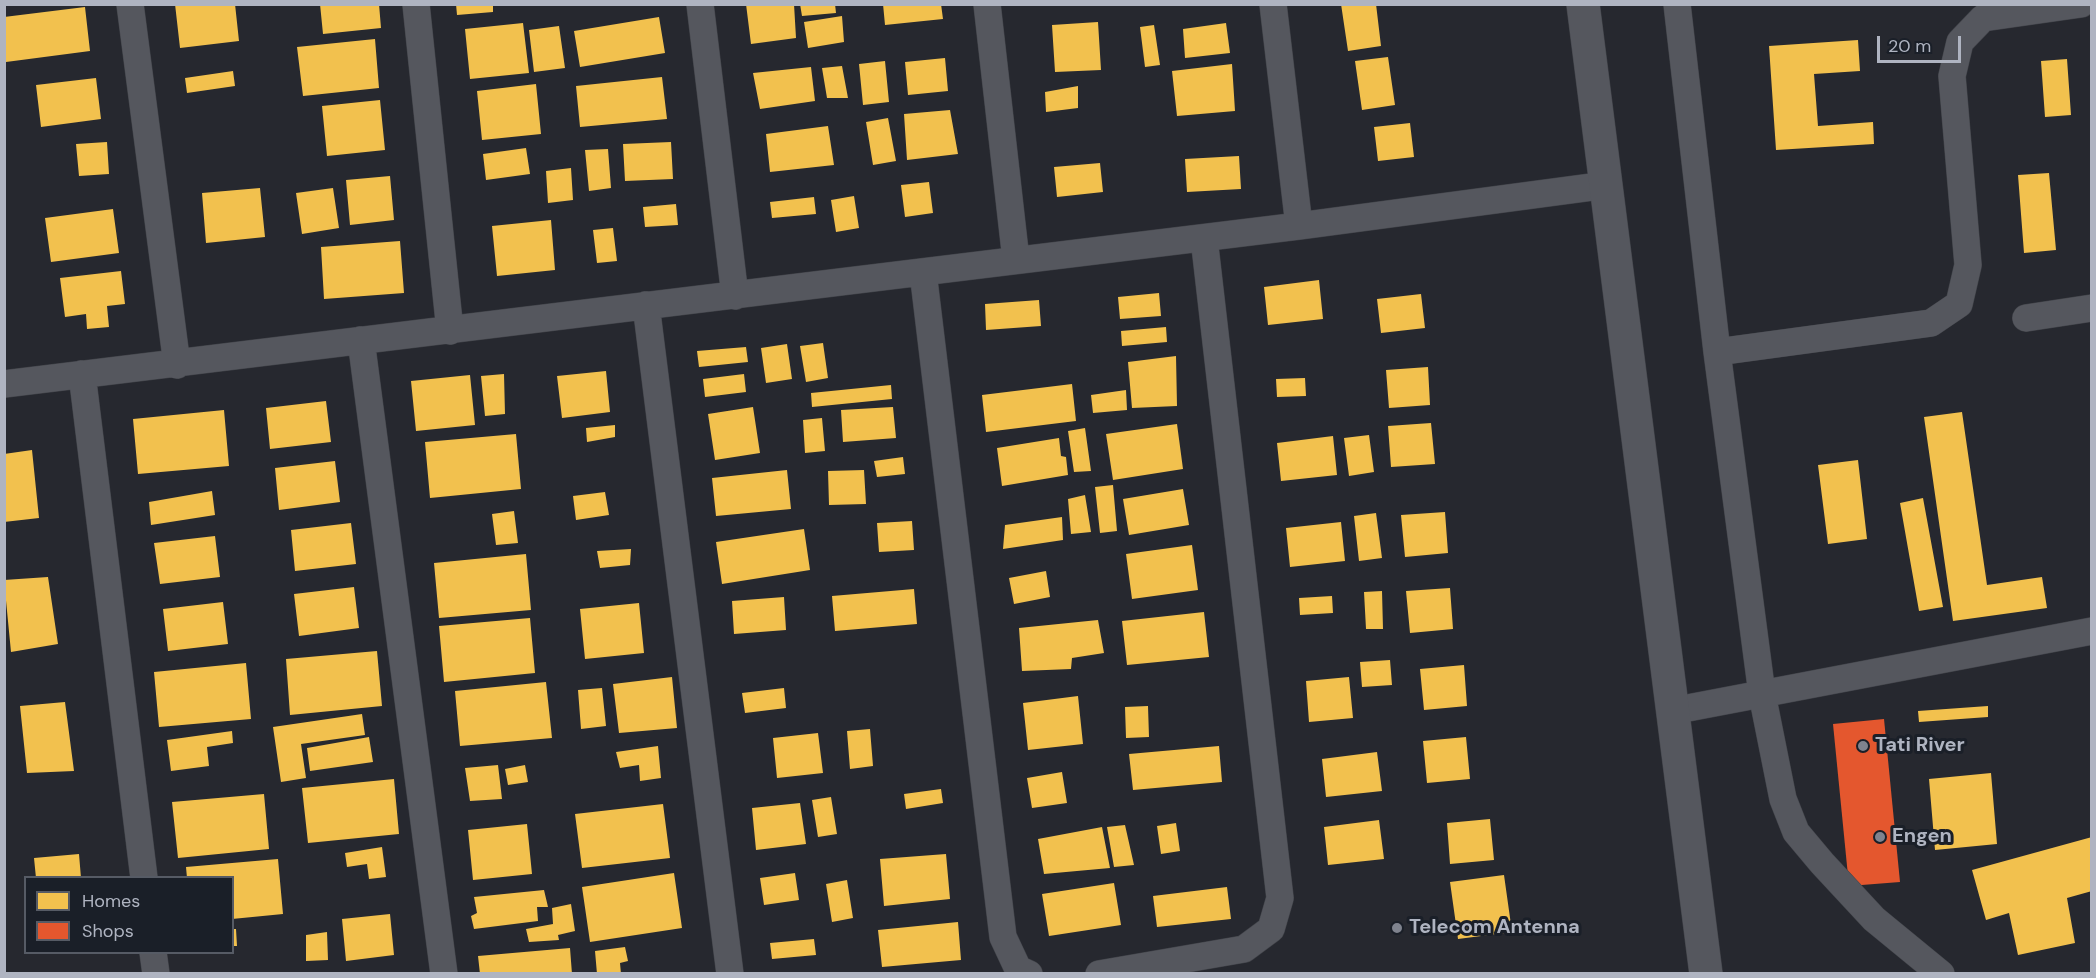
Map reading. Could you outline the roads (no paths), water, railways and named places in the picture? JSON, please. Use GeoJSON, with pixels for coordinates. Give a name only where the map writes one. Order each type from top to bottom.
{"type":"FeatureCollection","features":[{"type":"Feature","properties":{"kind":"street"},"geometry":{"type":"LineString","coordinates":[[130,4],[177,365]]}},
{"type":"Feature","properties":{"kind":"street"},"geometry":{"type":"LineString","coordinates":[[416,4],[450,330]]}},
{"type":"Feature","properties":{"kind":"street"},"geometry":{"type":"LineString","coordinates":[[700,4],[735,296]]}},
{"type":"Feature","properties":{"kind":"street"},"geometry":{"type":"LineString","coordinates":[[987,4],[1016,260]]}},
{"type":"Feature","properties":{"kind":"street"},"geometry":{"type":"LineString","coordinates":[[1273,4],[1299,226]]}},
{"type":"Feature","properties":{"kind":"street"},"geometry":{"type":"LineString","coordinates":[[1583,4],[1706,974]]}},
{"type":"Feature","properties":{"kind":"street"},"geometry":{"type":"LineString","coordinates":[[1677,4],[1717,352],[1762,694],[1783,799],[1796,832],[1874,919],[1941,974]]}},
{"type":"Feature","properties":{"kind":"street"},"geometry":{"type":"LineString","coordinates":[[1717,352],[1932,323],[1959,304],[1968,265],[1952,76],[1960,42],[1983,18],[2080,4]]}},
{"type":"Feature","properties":{"kind":"street"},"geometry":{"type":"LineString","coordinates":[[4,384],[177,365],[361,340],[1204,238],[1607,185]]}},
{"type":"Feature","properties":{"kind":"street"},"geometry":{"type":"LineString","coordinates":[[1099,974],[1244,949],[1271,929],[1280,898],[1204,238]]}},
{"type":"Feature","properties":{"kind":"street"},"geometry":{"type":"LineString","coordinates":[[923,272],[1003,937],[1018,969],[1029,974]]}},
{"type":"Feature","properties":{"kind":"street"},"geometry":{"type":"LineString","coordinates":[[646,305],[730,974]]}},
{"type":"Feature","properties":{"kind":"street"},"geometry":{"type":"LineString","coordinates":[[2026,318],[2091,308]]}},
{"type":"Feature","properties":{"kind":"street"},"geometry":{"type":"LineString","coordinates":[[361,340],[444,974]]}},
{"type":"Feature","properties":{"kind":"street"},"geometry":{"type":"LineString","coordinates":[[82,374],[144,876]]}},
{"type":"Feature","properties":{"kind":"street"},"geometry":{"type":"LineString","coordinates":[[1672,711],[2091,631]]}},
{"type":"Feature","properties":{"kind":"street"},"geometry":{"type":"LineString","coordinates":[[153,954],[156,974]]}},
{"type":"Feature","properties":{"kind":"place","name":"Tati River"},"geometry":{"type":"Point","coordinates":[1863,746]}},
{"type":"Feature","properties":{"kind":"place","name":"Engen"},"geometry":{"type":"Point","coordinates":[1880,837]}},
{"type":"Feature","properties":{"kind":"place","name":"Telecom Antenna"},"geometry":{"type":"Point","coordinates":[1397,928]}}]}
